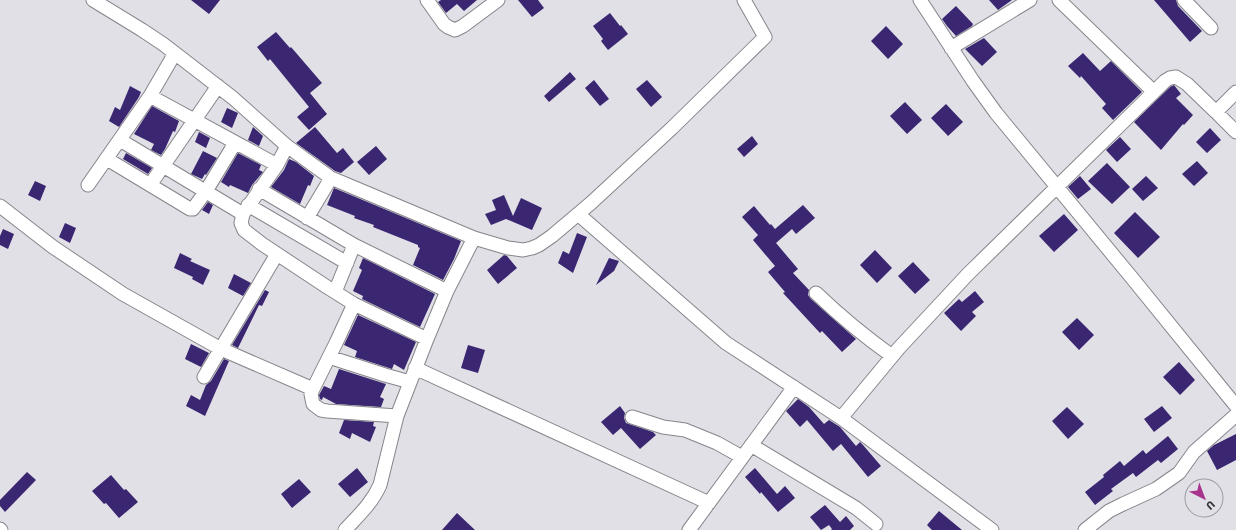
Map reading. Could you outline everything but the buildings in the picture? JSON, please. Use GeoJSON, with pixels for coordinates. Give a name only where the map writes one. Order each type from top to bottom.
{"type":"FeatureCollection","features":[{"type":"Feature","properties":{"kind":"street"},"geometry":{"type":"LineString","coordinates":[[93,0],[142,30],[174,53],[233,98],[287,146],[331,178],[474,238],[508,248],[523,250],[539,245],[578,214],[672,128],[765,37],[744,0]]}},
{"type":"Feature","properties":{"kind":"street"},"geometry":{"type":"LineString","coordinates":[[427,0],[444,24],[448,28],[455,30],[461,28],[498,0]]}},
{"type":"Feature","properties":{"kind":"street"},"geometry":{"type":"LineString","coordinates":[[920,0],[996,113],[1236,406]]}},
{"type":"Feature","properties":{"kind":"street"},"geometry":{"type":"LineString","coordinates":[[951,48],[1030,0]]}},
{"type":"Feature","properties":{"kind":"street"},"geometry":{"type":"LineString","coordinates":[[1059,0],[1154,92]]}},
{"type":"Feature","properties":{"kind":"street"},"geometry":{"type":"LineString","coordinates":[[1184,0],[1211,28]]}},
{"type":"Feature","properties":{"kind":"street"},"geometry":{"type":"LineString","coordinates":[[88,185],[150,96],[174,53]]}},
{"type":"Feature","properties":{"kind":"street"},"geometry":{"type":"LineString","coordinates":[[841,418],[892,356],[968,274],[1165,81],[1176,77],[1216,112],[1236,132]]}},
{"type":"Feature","properties":{"kind":"street"},"geometry":{"type":"LineString","coordinates":[[150,185],[218,86]]}},
{"type":"Feature","properties":{"kind":"street"},"geometry":{"type":"LineString","coordinates":[[1216,112],[1236,92]]}},
{"type":"Feature","properties":{"kind":"street"},"geometry":{"type":"LineString","coordinates":[[150,96],[277,165]]}},
{"type":"Feature","properties":{"kind":"street"},"geometry":{"type":"LineString","coordinates":[[120,140],[206,191],[246,210],[346,263]]}},
{"type":"Feature","properties":{"kind":"street"},"geometry":{"type":"LineString","coordinates":[[107,159],[190,209],[193,209],[196,207],[235,143]]}},
{"type":"Feature","properties":{"kind":"street"},"geometry":{"type":"LineString","coordinates":[[287,146],[277,165],[259,189],[246,210],[241,223],[244,230],[262,244],[354,304],[427,339]]}},
{"type":"Feature","properties":{"kind":"street"},"geometry":{"type":"LineString","coordinates":[[308,218],[331,178]]}},
{"type":"Feature","properties":{"kind":"street"},"geometry":{"type":"LineString","coordinates":[[259,189],[354,245],[447,291]]}},
{"type":"Feature","properties":{"kind":"street"},"geometry":{"type":"LineString","coordinates":[[0,206],[53,247],[123,294],[221,349],[313,389]]}},
{"type":"Feature","properties":{"kind":"street"},"geometry":{"type":"LineString","coordinates":[[578,214],[726,343],[841,418],[992,530]]}},
{"type":"Feature","properties":{"kind":"street"},"geometry":{"type":"LineString","coordinates":[[345,530],[370,504],[380,485],[397,416],[415,368],[447,291],[474,238]]}},
{"type":"Feature","properties":{"kind":"street"},"geometry":{"type":"LineString","coordinates":[[335,292],[354,245]]}},
{"type":"Feature","properties":{"kind":"street"},"geometry":{"type":"LineString","coordinates":[[204,377],[277,254]]}},
{"type":"Feature","properties":{"kind":"street"},"geometry":{"type":"LineString","coordinates":[[816,293],[837,314],[866,338],[892,356]]}},
{"type":"Feature","properties":{"kind":"street"},"geometry":{"type":"LineString","coordinates":[[354,304],[313,389],[311,394],[313,404],[321,410],[327,411],[397,416]]}},
{"type":"Feature","properties":{"kind":"street"},"geometry":{"type":"LineString","coordinates":[[329,357],[410,382]]}},
{"type":"Feature","properties":{"kind":"street"},"geometry":{"type":"LineString","coordinates":[[415,368],[709,503]]}},
{"type":"Feature","properties":{"kind":"street"},"geometry":{"type":"LineString","coordinates":[[689,530],[794,387]]}},
{"type":"Feature","properties":{"kind":"street"},"geometry":{"type":"LineString","coordinates":[[1085,530],[1110,511],[1156,489],[1179,473],[1194,452],[1236,415]]}},
{"type":"Feature","properties":{"kind":"street"},"geometry":{"type":"LineString","coordinates":[[632,418],[663,427],[685,430],[717,443],[742,457]]}},
{"type":"Feature","properties":{"kind":"street"},"geometry":{"type":"LineString","coordinates":[[751,445],[856,508],[876,524]]}}]}
